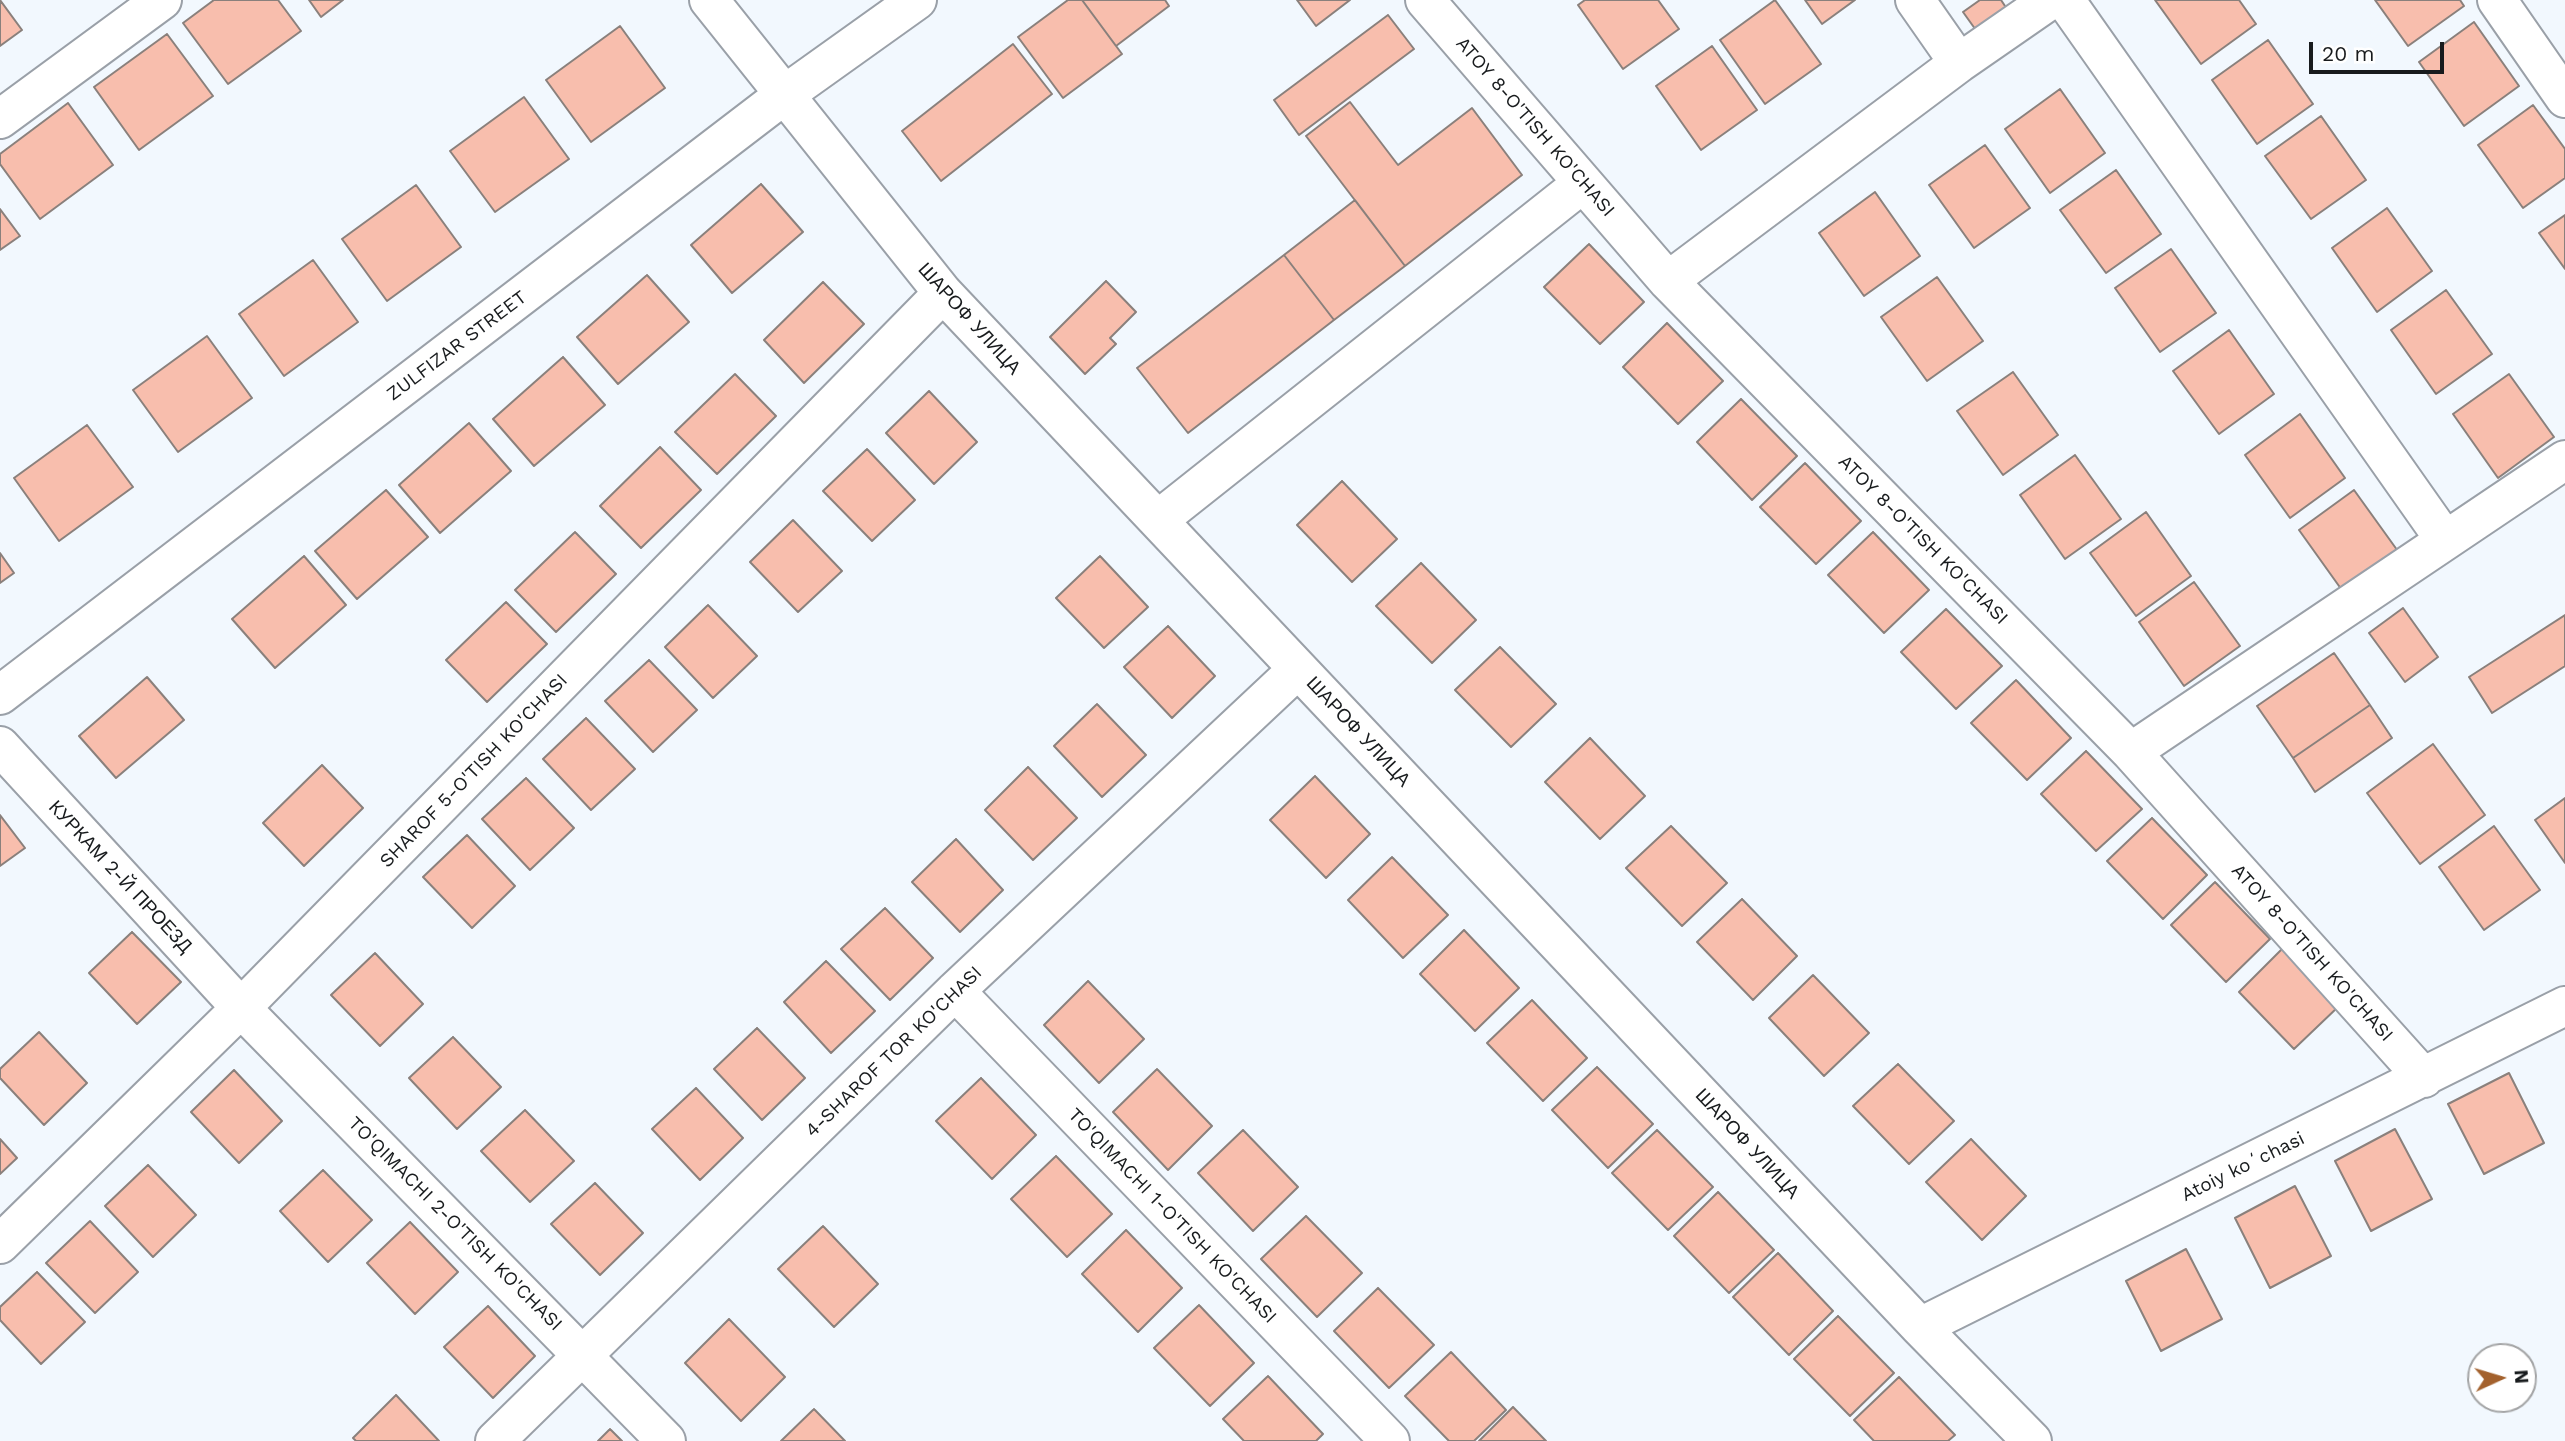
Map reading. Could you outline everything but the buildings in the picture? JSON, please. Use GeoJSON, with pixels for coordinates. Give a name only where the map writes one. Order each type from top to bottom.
{"type":"FeatureCollection","features":[{"type":"Feature","properties":{"kind":"street"},"geometry":{"type":"LineString","coordinates":[[0,119],[162,0]]}},
{"type":"Feature","properties":{"kind":"street","name":"ШАРОФ УЛИЦА"},"geometry":{"type":"LineString","coordinates":[[709,0],[943,293],[1920,1327],[2032,1441]]}},
{"type":"Feature","properties":{"kind":"street","name":"ZULFIZAR STREET"},"geometry":{"type":"LineString","coordinates":[[0,695],[784,95],[917,0]]}},
{"type":"Feature","properties":{"kind":"street","name":"ATOY 8-O'TISH KO'CHASI"},"geometry":{"type":"LineString","coordinates":[[1425,0],[1668,281],[2131,752],[2424,1078]]}},
{"type":"Feature","properties":{"kind":"street"},"geometry":{"type":"LineString","coordinates":[[1915,0],[1959,63]]}},
{"type":"Feature","properties":{"kind":"street"},"geometry":{"type":"LineString","coordinates":[[1668,281],[1959,63],[2050,0]]}},
{"type":"Feature","properties":{"kind":"street"},"geometry":{"type":"LineString","coordinates":[[2065,0],[2445,540]]}},
{"type":"Feature","properties":{"kind":"street"},"geometry":{"type":"LineString","coordinates":[[2497,0],[2551,50],[2565,98]]}},
{"type":"Feature","properties":{"kind":"street"},"geometry":{"type":"LineString","coordinates":[[1158,520],[1583,183]]}},
{"type":"Feature","properties":{"kind":"street","name":"SHAROF 5-O'TISH KO'CHASI"},"geometry":{"type":"LineString","coordinates":[[0,1244],[241,1008],[943,293]]}},
{"type":"Feature","properties":{"kind":"street"},"geometry":{"type":"LineString","coordinates":[[2131,752],[2565,460]]}},
{"type":"Feature","properties":{"kind":"street","name":"4-SHAROF TOR KO'CHASI"},"geometry":{"type":"LineString","coordinates":[[495,1441],[955,991],[1298,669]]}},
{"type":"Feature","properties":{"kind":"street","name":"КУРКАМ 2-Й ПРОЕЗД"},"geometry":{"type":"LineString","coordinates":[[0,746],[241,1008]]}},
{"type":"Feature","properties":{"kind":"street","name":"TO'QIMACHI 1-O'TISH KO'CHASI"},"geometry":{"type":"LineString","coordinates":[[955,991],[1390,1441]]}},
{"type":"Feature","properties":{"kind":"street","name":"Atoiy koʻchasi"},"geometry":{"type":"LineString","coordinates":[[1920,1327],[2565,1006]]}},
{"type":"Feature","properties":{"kind":"street","name":"TO'QIMACHI 2-O'TISH KO'CHASI"},"geometry":{"type":"LineString","coordinates":[[241,1008],[583,1353],[666,1441]]}}]}
